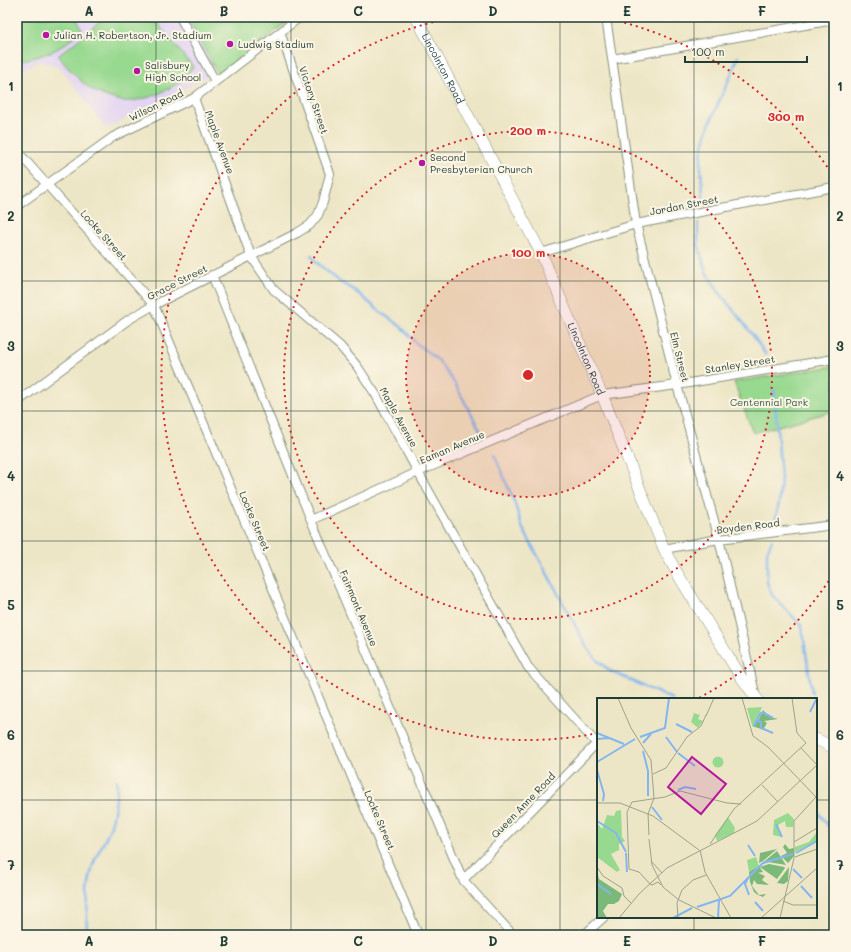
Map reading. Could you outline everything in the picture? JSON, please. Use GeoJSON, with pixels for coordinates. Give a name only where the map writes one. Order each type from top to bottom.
{"type":"FeatureCollection","features":[{"type":"Feature","properties":{"kind":"street"},"geometry":{"type":"LineString","coordinates":[[180,17],[215,81]]}},
{"type":"Feature","properties":{"kind":"street","name":"Wilson Road"},"geometry":{"type":"LineString","coordinates":[[17,206],[113,137],[194,98],[300,17]]}},
{"type":"Feature","properties":{"kind":"street","name":"Lincolnton Road"},"geometry":{"type":"LineString","coordinates":[[416,17],[541,253],[602,395],[664,549],[677,573],[741,677],[757,698]]}},
{"type":"Feature","properties":{"kind":"street","name":"Elm Street"},"geometry":{"type":"LineString","coordinates":[[606,17],[636,224],[677,385],[719,539],[757,698]]}},
{"type":"Feature","properties":{"kind":"street"},"geometry":{"type":"LineString","coordinates":[[612,59],[834,20]]}},
{"type":"Feature","properties":{"kind":"street","name":"Victory Street"},"geometry":{"type":"LineString","coordinates":[[280,32],[330,174]]}},
{"type":"Feature","properties":{"kind":"street","name":"Maple Avenue"},"geometry":{"type":"LineString","coordinates":[[194,98],[251,256],[274,290],[340,346],[357,366],[376,395],[528,667],[597,744]]}},
{"type":"Feature","properties":{"kind":"street","name":"Locke Street"},"geometry":{"type":"LineString","coordinates":[[17,151],[154,305],[418,935]]}},
{"type":"Feature","properties":{"kind":"street","name":"Grace Street"},"geometry":{"type":"LineString","coordinates":[[17,402],[128,320],[154,305],[310,225],[318,215],[330,174]]}},
{"type":"Feature","properties":{"kind":"street","name":"Jordan Street"},"geometry":{"type":"LineString","coordinates":[[541,253],[636,224],[834,187]]}},
{"type":"Feature","properties":{"kind":"street","name":"Fairmont Avenue"},"geometry":{"type":"LineString","coordinates":[[212,275],[311,520],[463,880],[513,935]]}},
{"type":"Feature","properties":{"kind":"street","name":"Stanley Street"},"geometry":{"type":"LineString","coordinates":[[602,395],[677,385],[834,359]]}},
{"type":"Feature","properties":{"kind":"street","name":"Eaman Avenue"},"geometry":{"type":"LineString","coordinates":[[311,520],[418,472],[602,395]]}},
{"type":"Feature","properties":{"kind":"street","name":"Boyden Road"},"geometry":{"type":"LineString","coordinates":[[664,549],[719,539],[834,525]]}},
{"type":"Feature","properties":{"kind":"street"},"geometry":{"type":"LineString","coordinates":[[817,740],[834,748]]}},
{"type":"Feature","properties":{"kind":"street","name":"Queen Anne Road"},"geometry":{"type":"LineString","coordinates":[[463,880],[597,744]]}},
{"type":"Feature","properties":{"kind":"street"},"geometry":{"type":"LineString","coordinates":[[584,935],[603,918]]}},
{"type":"Feature","properties":{"kind":"shaded area","name":"Salisbury High School"},"geometry":{"type":"Polygon","coordinates":[[[17,17],[277,17],[228,50],[205,78],[106,129],[61,68],[40,61],[17,73],[17,17]]]}},
{"type":"Feature","properties":{"kind":"green space","name":"Julian H. Robertson, Jr. Stadium"},"geometry":{"type":"Polygon","coordinates":[[[17,17],[76,17],[82,30],[65,44],[51,52],[17,61],[17,17]]]}},
{"type":"Feature","properties":{"kind":"green space"},"geometry":{"type":"Polygon","coordinates":[[[106,17],[152,17],[193,67],[183,79],[171,87],[158,94],[143,99],[120,101],[94,91],[80,80],[58,56],[106,17]]]}},
{"type":"Feature","properties":{"kind":"green space","name":"Ludwig Stadium"},"geometry":{"type":"Polygon","coordinates":[[[187,17],[294,17],[218,75],[187,17]]]}},
{"type":"Feature","properties":{"kind":"green space","name":"Centennial Park"},"geometry":{"type":"Polygon","coordinates":[[[834,366],[834,411],[753,433],[734,382],[834,366]]]}},
{"type":"Feature","properties":{"kind":"waterway"},"geometry":{"type":"LineString","coordinates":[[703,197],[701,160],[706,133],[738,57]]}},
{"type":"Feature","properties":{"kind":"waterway"},"geometry":{"type":"LineString","coordinates":[[698,223],[698,244],[706,272],[766,355]]}},
{"type":"Feature","properties":{"kind":"waterway"},"geometry":{"type":"LineString","coordinates":[[311,255],[316,262],[340,282],[354,290],[400,326],[416,343],[438,360],[455,384],[481,432]]}},
{"type":"Feature","properties":{"kind":"waterway"},"geometry":{"type":"LineString","coordinates":[[774,390],[781,478],[779,503],[774,526]]}},
{"type":"Feature","properties":{"kind":"waterway"},"geometry":{"type":"LineString","coordinates":[[494,454],[514,501],[522,527],[588,649],[597,660],[610,671],[670,698]]}},
{"type":"Feature","properties":{"kind":"waterway"},"geometry":{"type":"LineString","coordinates":[[772,540],[767,552],[767,582],[772,595],[802,626],[812,693]]}},
{"type":"Feature","properties":{"kind":"waterway"},"geometry":{"type":"LineString","coordinates":[[86,935],[88,891],[91,873],[95,860],[112,822],[117,792],[117,780]]}},
{"type":"Feature","properties":{"kind":"waterway"},"geometry":{"type":"LineString","coordinates":[[817,810],[834,834]]}},
{"type":"Feature","properties":{"kind":"place","name":"Julian H. Robertson, Jr. Stadium"},"geometry":{"type":"Point","coordinates":[46,35]}},
{"type":"Feature","properties":{"kind":"place","name":"Ludwig Stadium"},"geometry":{"type":"Point","coordinates":[230,44]}},
{"type":"Feature","properties":{"kind":"place","name":"Salisbury High School"},"geometry":{"type":"Point","coordinates":[137,71]}},
{"type":"Feature","properties":{"kind":"place","name":"Second Presbyterian Church"},"geometry":{"type":"Point","coordinates":[422,163]}}]}
